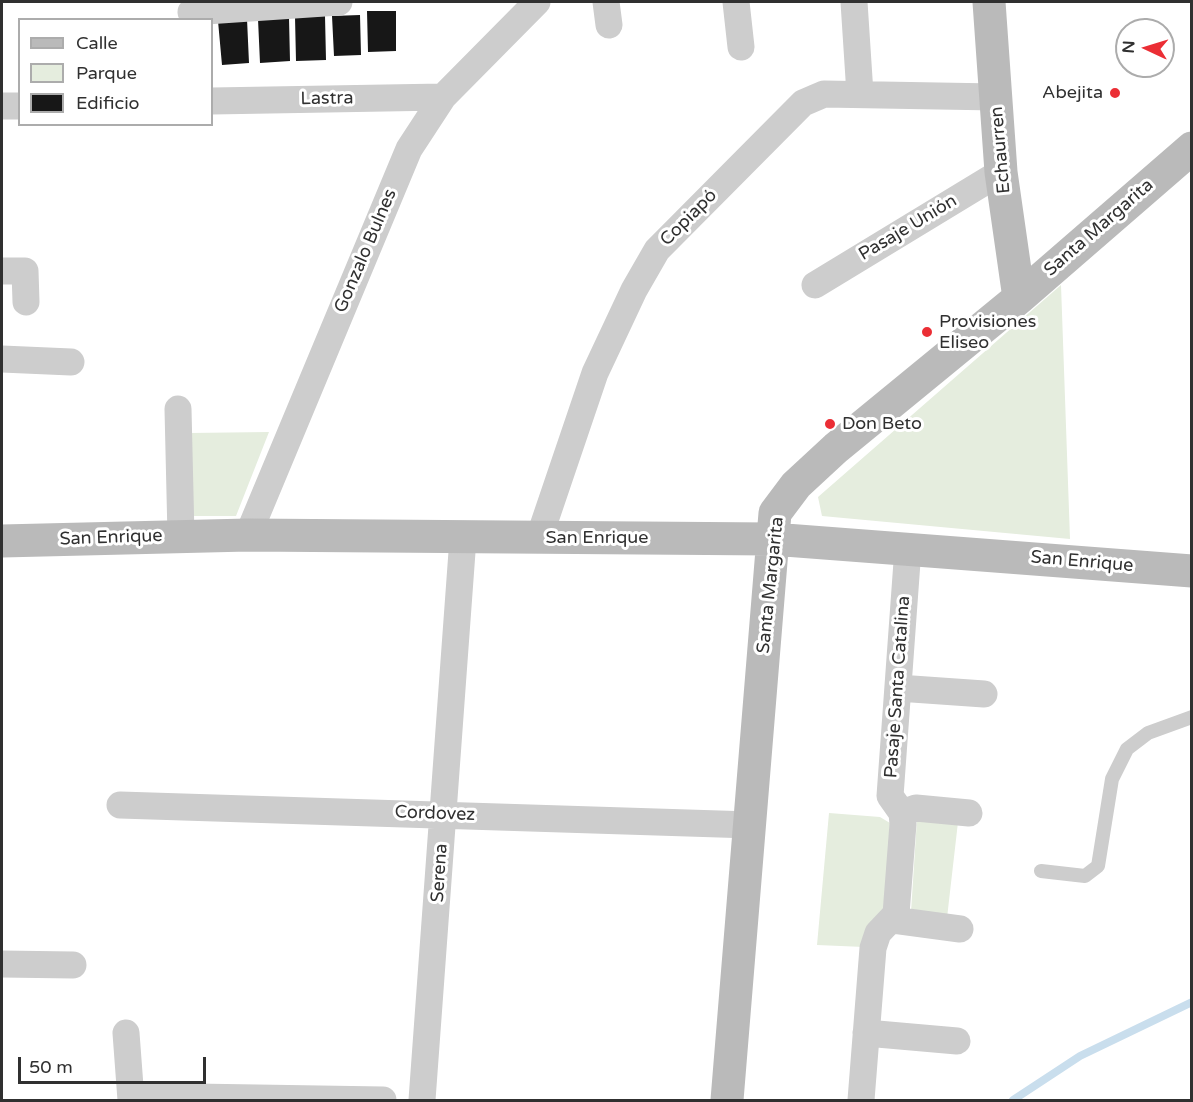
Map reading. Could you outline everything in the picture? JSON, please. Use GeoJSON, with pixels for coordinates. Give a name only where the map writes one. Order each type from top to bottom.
{"type":"FeatureCollection","features":[{"type":"Feature","properties":{"kind":"street"},"geometry":{"type":"LineString","coordinates":[[191,11],[339,2]]}},
{"type":"Feature","properties":{"kind":"street","name":"Gonzalo Bulnes"},"geometry":{"type":"LineString","coordinates":[[248,535],[409,149],[443,96],[537,2]]}},
{"type":"Feature","properties":{"kind":"street"},"geometry":{"type":"LineString","coordinates":[[736,2],[741,47]]}},
{"type":"Feature","properties":{"kind":"street"},"geometry":{"type":"LineString","coordinates":[[854,2],[860,94]]}},
{"type":"Feature","properties":{"kind":"street","name":"Echaurren"},"geometry":{"type":"LineString","coordinates":[[989,2],[1001,172],[1019,298]]}},
{"type":"Feature","properties":{"kind":"street","name":"Copiapó"},"geometry":{"type":"LineString","coordinates":[[539,538],[595,373],[634,290],[657,250],[803,103],[824,94],[996,98]]}},
{"type":"Feature","properties":{"kind":"street","name":"Lastra"},"geometry":{"type":"LineString","coordinates":[[213,101],[443,96]]}},
{"type":"Feature","properties":{"kind":"street"},"geometry":{"type":"LineString","coordinates":[[2,106],[18,106]]}},
{"type":"Feature","properties":{"kind":"street","name":"Santa Margarita"},"geometry":{"type":"LineString","coordinates":[[727,1101],[775,513],[796,485],[836,448],[1019,298],[1191,148]]}},
{"type":"Feature","properties":{"kind":"street","name":"Pasaje Unión"},"geometry":{"type":"LineString","coordinates":[[815,285],[1001,172]]}},
{"type":"Feature","properties":{"kind":"street"},"geometry":{"type":"LineString","coordinates":[[2,271],[25,271],[26,302]]}},
{"type":"Feature","properties":{"kind":"street"},"geometry":{"type":"LineString","coordinates":[[2,359],[71,362]]}},
{"type":"Feature","properties":{"kind":"street"},"geometry":{"type":"LineString","coordinates":[[178,409],[181,536]]}},
{"type":"Feature","properties":{"kind":"street","name":"San Enrique"},"geometry":{"type":"LineString","coordinates":[[2,541],[248,535],[772,539],[1191,571]]}},
{"type":"Feature","properties":{"kind":"street","name":"Serena"},"geometry":{"type":"LineString","coordinates":[[422,1101],[445,814],[463,538]]}},
{"type":"Feature","properties":{"kind":"street","name":"Pasaje Santa Catalina"},"geometry":{"type":"LineString","coordinates":[[861,1101],[873,948],[878,933],[896,914],[902,813],[890,795],[908,548]]}},
{"type":"Feature","properties":{"kind":"street"},"geometry":{"type":"LineString","coordinates":[[898,688],[984,694]]}},
{"type":"Feature","properties":{"kind":"street","name":"Cordovez"},"geometry":{"type":"LineString","coordinates":[[120,805],[751,825]]}},
{"type":"Feature","properties":{"kind":"street"},"geometry":{"type":"LineString","coordinates":[[902,813],[916,808],[969,813]]}},
{"type":"Feature","properties":{"kind":"street"},"geometry":{"type":"LineString","coordinates":[[892,920],[960,929]]}},
{"type":"Feature","properties":{"kind":"street"},"geometry":{"type":"LineString","coordinates":[[2,964],[73,965]]}},
{"type":"Feature","properties":{"kind":"street"},"geometry":{"type":"LineString","coordinates":[[126,1033],[131,1098],[382,1101]]}},
{"type":"Feature","properties":{"kind":"street"},"geometry":{"type":"LineString","coordinates":[[866,1033],[957,1041]]}},
{"type":"Feature","properties":{"kind":"lane"},"geometry":{"type":"LineString","coordinates":[[1041,871],[1085,876],[1098,866],[1112,779],[1127,749],[1148,733],[1191,717]]}},
{"type":"Feature","properties":{"kind":"green space"},"geometry":{"type":"Polygon","coordinates":[[[1061,285],[1070,539],[822,516],[818,497],[1061,285]]]}},
{"type":"Feature","properties":{"kind":"green space"},"geometry":{"type":"Polygon","coordinates":[[[269,432],[236,516],[190,516],[189,433],[269,432]]]}},
{"type":"Feature","properties":{"kind":"green space"},"geometry":{"type":"Polygon","coordinates":[[[829,813],[880,817],[890,823],[885,914],[864,947],[817,945],[829,813]]]}},
{"type":"Feature","properties":{"kind":"green space"},"geometry":{"type":"Polygon","coordinates":[[[917,819],[958,822],[947,918],[911,912],[917,819]]]}},
{"type":"Feature","properties":{"kind":"building"},"geometry":{"type":"Polygon","coordinates":[[[367,11],[396,11],[396,51],[368,52],[367,11]]]}},
{"type":"Feature","properties":{"kind":"building"},"geometry":{"type":"Polygon","coordinates":[[[360,15],[361,55],[334,56],[332,16],[360,15]]]}},
{"type":"Feature","properties":{"kind":"building"},"geometry":{"type":"Polygon","coordinates":[[[325,16],[326,60],[296,61],[295,17],[325,16]]]}},
{"type":"Feature","properties":{"kind":"building"},"geometry":{"type":"Polygon","coordinates":[[[289,18],[290,61],[260,63],[258,19],[289,18]]]}},
{"type":"Feature","properties":{"kind":"building"},"geometry":{"type":"Polygon","coordinates":[[[247,19],[249,63],[222,65],[218,21],[247,19]]]}},
{"type":"Feature","properties":{"kind":"waterway"},"geometry":{"type":"LineString","coordinates":[[1013,1100],[1080,1056],[1192,1002]]}},
{"type":"Feature","properties":{"kind":"place","name":"Abejita"},"geometry":{"type":"Point","coordinates":[1115,93]}},
{"type":"Feature","properties":{"kind":"place","name":"Provisiones Eliseo"},"geometry":{"type":"Point","coordinates":[927,332]}},
{"type":"Feature","properties":{"kind":"place","name":"Don Beto"},"geometry":{"type":"Point","coordinates":[830,424]}}]}
